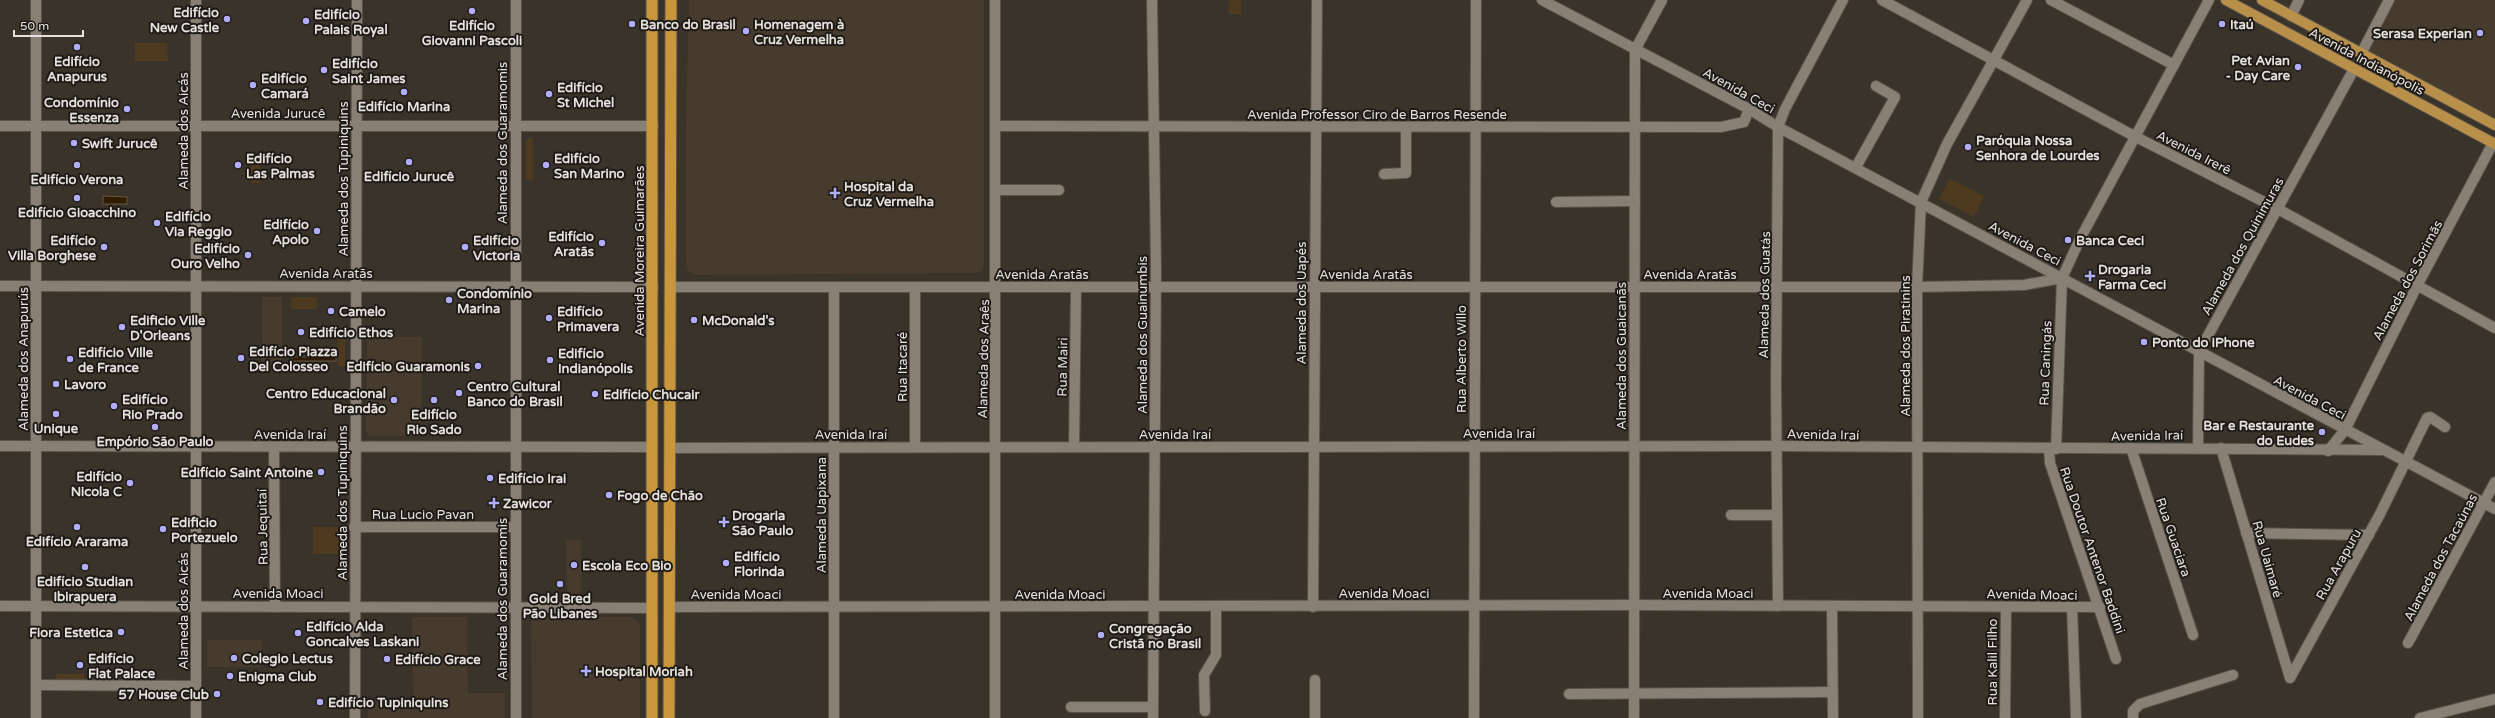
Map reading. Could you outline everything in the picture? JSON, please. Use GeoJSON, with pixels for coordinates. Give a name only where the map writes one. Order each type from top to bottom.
{"type":"FeatureCollection","features":[{"type":"Feature","properties":{"kind":"highway","name":"Avenida Moreira Guimarães"},"geometry":{"type":"LineString","coordinates":[[652,0],[652,718]]}},
{"type":"Feature","properties":{"kind":"highway"},"geometry":{"type":"LineString","coordinates":[[669,718],[671,0]]}},
{"type":"Feature","properties":{"kind":"main road","name":"Avenida Indianópolis"},"geometry":{"type":"LineString","coordinates":[[2226,0],[2494,144]]}},
{"type":"Feature","properties":{"kind":"main road","name":"Avenida Indianópolis"},"geometry":{"type":"LineString","coordinates":[[2262,0],[2495,125]]}},
{"type":"Feature","properties":{"kind":"street","name":"Alameda dos Anapurús"},"geometry":{"type":"LineString","coordinates":[[36,0],[36,718]]}},
{"type":"Feature","properties":{"kind":"street","name":"Alameda dos Aicás"},"geometry":{"type":"LineString","coordinates":[[196,0],[196,718]]}},
{"type":"Feature","properties":{"kind":"street","name":"Alameda dos Tupiniquins"},"geometry":{"type":"LineString","coordinates":[[355,718],[354,527],[357,0]]}},
{"type":"Feature","properties":{"kind":"street","name":"Alameda dos Guaramomis"},"geometry":{"type":"LineString","coordinates":[[516,0],[516,718]]}},
{"type":"Feature","properties":{"kind":"street","name":"Alameda dos Araês"},"geometry":{"type":"LineString","coordinates":[[995,0],[997,287],[994,446],[995,718]]}},
{"type":"Feature","properties":{"kind":"street","name":"Alameda dos Guainumbis"},"geometry":{"type":"LineString","coordinates":[[1152,0],[1155,125],[1156,287],[1152,606],[1153,718]]}},
{"type":"Feature","properties":{"kind":"street","name":"Alameda dos Uapés"},"geometry":{"type":"LineString","coordinates":[[1312,607],[1317,0]]}},
{"type":"Feature","properties":{"kind":"street","name":"Rua Alberto Willo"},"geometry":{"type":"LineString","coordinates":[[1474,718],[1474,287],[1476,0]]}},
{"type":"Feature","properties":{"kind":"street","name":"Avenida Ceci"},"geometry":{"type":"LineString","coordinates":[[1542,0],[1556,3],[1635,50],[1749,109],[1778,127],[1856,167],[2495,510]]}},
{"type":"Feature","properties":{"kind":"street","name":"Alameda dos Guaicanãs"},"geometry":{"type":"LineString","coordinates":[[1634,718],[1635,50],[1662,0]]}},
{"type":"Feature","properties":{"kind":"street","name":"Alameda dos Guatás"},"geometry":{"type":"LineString","coordinates":[[1778,606],[1778,127],[1785,109],[1843,0]]}},
{"type":"Feature","properties":{"kind":"street","name":"Avenida Irerê"},"geometry":{"type":"LineString","coordinates":[[1882,0],[2134,136],[2278,209],[2495,328]]}},
{"type":"Feature","properties":{"kind":"street","name":"Alameda dos Piratinins"},"geometry":{"type":"LineString","coordinates":[[1918,718],[1917,287],[1921,202],[1947,144],[2027,0]]}},
{"type":"Feature","properties":{"kind":"street"},"geometry":{"type":"LineString","coordinates":[[2051,0],[2174,65]]}},
{"type":"Feature","properties":{"kind":"street","name":"Rua Caningás"},"geometry":{"type":"LineString","coordinates":[[2053,449],[2062,278],[2072,253],[2209,0]]}},
{"type":"Feature","properties":{"kind":"street"},"geometry":{"type":"LineString","coordinates":[[2291,16],[2299,0]]}},
{"type":"Feature","properties":{"kind":"street"},"geometry":{"type":"LineString","coordinates":[[2361,54],[2389,0]]}},
{"type":"Feature","properties":{"kind":"street","name":"Alameda dos Quinimuras"},"geometry":{"type":"LineString","coordinates":[[2198,447],[2199,352],[2354,69]]}},
{"type":"Feature","properties":{"kind":"street"},"geometry":{"type":"LineString","coordinates":[[1856,167],[1895,97],[1876,86]]}},
{"type":"Feature","properties":{"kind":"street","name":"Avenida Professor Ciro de Barros Resende"},"geometry":{"type":"LineString","coordinates":[[995,126],[1155,125],[1315,127],[1721,127],[1738,124],[1747,118],[1749,109]]}},
{"type":"Feature","properties":{"kind":"street","name":"Avenida Jurucê"},"geometry":{"type":"LineString","coordinates":[[0,126],[653,126]]}},
{"type":"Feature","properties":{"kind":"street"},"geometry":{"type":"LineString","coordinates":[[1384,174],[1406,173],[1406,127]]}},
{"type":"Feature","properties":{"kind":"street","name":"Alameda dos Sorimãs"},"geometry":{"type":"LineString","coordinates":[[2345,430],[2417,286],[2494,144]]}},
{"type":"Feature","properties":{"kind":"street"},"geometry":{"type":"LineString","coordinates":[[996,190],[1059,190]]}},
{"type":"Feature","properties":{"kind":"street"},"geometry":{"type":"LineString","coordinates":[[1556,202],[1635,201]]}},
{"type":"Feature","properties":{"kind":"street","name":"Avenida Aratãs"},"geometry":{"type":"LineString","coordinates":[[670,287],[1917,287],[2024,285],[2062,278]]}},
{"type":"Feature","properties":{"kind":"street","name":"Avenida Aratãs"},"geometry":{"type":"LineString","coordinates":[[0,286],[653,287]]}},
{"type":"Feature","properties":{"kind":"street","name":"Rua Itacaré"},"geometry":{"type":"LineString","coordinates":[[914,446],[915,287]]}},
{"type":"Feature","properties":{"kind":"street","name":"Rua Mairi"},"geometry":{"type":"LineString","coordinates":[[1074,446],[1076,287]]}},
{"type":"Feature","properties":{"kind":"street","name":"Alameda Uapixana"},"geometry":{"type":"LineString","coordinates":[[834,288],[834,718]]}},
{"type":"Feature","properties":{"kind":"street","name":"Rua Arapuru"},"geometry":{"type":"LineString","coordinates":[[2290,678],[2369,535],[2407,462],[2428,417],[2445,427]]}},
{"type":"Feature","properties":{"kind":"street"},"geometry":{"type":"LineString","coordinates":[[2328,451],[2345,430]]}},
{"type":"Feature","properties":{"kind":"street","name":"Avenida Iraí"},"geometry":{"type":"LineString","coordinates":[[0,446],[652,447]]}},
{"type":"Feature","properties":{"kind":"street","name":"Avenida Iraí"},"geometry":{"type":"LineString","coordinates":[[670,448],[914,446],[1777,446],[2053,449],[2198,447],[2328,451],[2383,450]]}},
{"type":"Feature","properties":{"kind":"street","name":"Rua Jequitaí"},"geometry":{"type":"LineString","coordinates":[[274,447],[276,607]]}},
{"type":"Feature","properties":{"kind":"street","name":"Rua Guaciara"},"geometry":{"type":"LineString","coordinates":[[2130,448],[2194,635]]}},
{"type":"Feature","properties":{"kind":"street","name":"Rua Uaimaré"},"geometry":{"type":"LineString","coordinates":[[2221,448],[2290,678]]}},
{"type":"Feature","properties":{"kind":"street","name":"Rua Doutor Antenor Baddini"},"geometry":{"type":"LineString","coordinates":[[2053,449],[2050,463],[2116,659]]}},
{"type":"Feature","properties":{"kind":"street","name":"Alameda dos Tacaúnas"},"geometry":{"type":"LineString","coordinates":[[2408,643],[2495,482]]}},
{"type":"Feature","properties":{"kind":"street"},"geometry":{"type":"LineString","coordinates":[[1731,516],[1777,515]]}},
{"type":"Feature","properties":{"kind":"street","name":"Rua Lucio Pavan"},"geometry":{"type":"LineString","coordinates":[[354,527],[515,527]]}},
{"type":"Feature","properties":{"kind":"street"},"geometry":{"type":"LineString","coordinates":[[2246,534],[2369,535]]}},
{"type":"Feature","properties":{"kind":"street","name":"Avenida Moaci"},"geometry":{"type":"LineString","coordinates":[[36,600],[41,595],[45,600],[77,599],[83,602],[84,605],[652,608]]}},
{"type":"Feature","properties":{"kind":"street"},"geometry":{"type":"LineString","coordinates":[[0,606],[36,600]]}},
{"type":"Feature","properties":{"kind":"street","name":"Avenida Moaci"},"geometry":{"type":"LineString","coordinates":[[669,607],[1312,607],[1633,605],[2100,608]]}},
{"type":"Feature","properties":{"kind":"street"},"geometry":{"type":"LineString","coordinates":[[1205,711],[1204,675],[1216,655],[1216,606]]}},
{"type":"Feature","properties":{"kind":"street"},"geometry":{"type":"LineString","coordinates":[[1832,606],[1833,718]]}},
{"type":"Feature","properties":{"kind":"street","name":"Rua Kalil Filho"},"geometry":{"type":"LineString","coordinates":[[2005,718],[2006,607]]}},
{"type":"Feature","properties":{"kind":"street"},"geometry":{"type":"LineString","coordinates":[[2072,607],[2076,718]]}},
{"type":"Feature","properties":{"kind":"street"},"geometry":{"type":"LineString","coordinates":[[2133,718],[2133,711],[2140,704],[2233,675]]}},
{"type":"Feature","properties":{"kind":"street"},"geometry":{"type":"LineString","coordinates":[[1315,680],[1315,718]]}},
{"type":"Feature","properties":{"kind":"street"},"geometry":{"type":"LineString","coordinates":[[36,685],[196,686]]}},
{"type":"Feature","properties":{"kind":"street"},"geometry":{"type":"LineString","coordinates":[[1569,694],[1832,692]]}},
{"type":"Feature","properties":{"kind":"street"},"geometry":{"type":"LineString","coordinates":[[2420,718],[2495,699]]}},
{"type":"Feature","properties":{"kind":"street"},"geometry":{"type":"LineString","coordinates":[[1071,707],[1153,707]]}},
{"type":"Feature","properties":{"kind":"shaded area","name":"Hospital da Cruz Vermelha"},"geometry":{"type":"Polygon","coordinates":[[[689,0],[984,0],[984,264],[982,271],[976,273],[696,275],[688,271],[686,262],[686,124],[689,0]]]}},
{"type":"Feature","properties":{"kind":"shaded area"},"geometry":{"type":"Polygon","coordinates":[[[1229,0],[1241,0],[1241,14],[1229,14],[1229,0]]]}},
{"type":"Feature","properties":{"kind":"shaded area","name":"Serasa Experian"},"geometry":{"type":"Polygon","coordinates":[[[2393,0],[2495,0],[2495,121],[2366,50],[2393,0]]]}},
{"type":"Feature","properties":{"kind":"shaded area"},"geometry":{"type":"Polygon","coordinates":[[[135,43],[167,43],[168,61],[135,61],[135,43]]]}},
{"type":"Feature","properties":{"kind":"shaded area"},"geometry":{"type":"Polygon","coordinates":[[[528,138],[533,138],[533,181],[526,180],[526,140],[528,138]]]}},
{"type":"Feature","properties":{"kind":"shaded area"},"geometry":{"type":"Polygon","coordinates":[[[251,161],[260,161],[260,183],[251,183],[251,161]]]}},
{"type":"Feature","properties":{"kind":"shaded area"},"geometry":{"type":"Polygon","coordinates":[[[1950,179],[1984,196],[1974,217],[1939,199],[1950,179]]]}},
{"type":"Feature","properties":{"kind":"shaded area"},"geometry":{"type":"Polygon","coordinates":[[[103,196],[127,197],[127,204],[103,204],[103,196]]]}},
{"type":"Feature","properties":{"kind":"shaded area"},"geometry":{"type":"Polygon","coordinates":[[[262,297],[282,297],[282,366],[262,366],[262,297]]]}},
{"type":"Feature","properties":{"kind":"shaded area"},"geometry":{"type":"Polygon","coordinates":[[[291,297],[317,297],[317,309],[291,309],[291,297]]]}},
{"type":"Feature","properties":{"kind":"shaded area"},"geometry":{"type":"Polygon","coordinates":[[[337,331],[345,331],[345,366],[338,366],[337,331]]]}},
{"type":"Feature","properties":{"kind":"shaded area","name":"Centro Educacional Brandão"},"geometry":{"type":"Polygon","coordinates":[[[367,337],[422,337],[421,436],[370,436],[366,431],[367,337]]]}},
{"type":"Feature","properties":{"kind":"shaded area"},"geometry":{"type":"Polygon","coordinates":[[[310,352],[336,353],[336,361],[292,361],[292,357],[310,357],[310,352]]]}},
{"type":"Feature","properties":{"kind":"shaded area"},"geometry":{"type":"Polygon","coordinates":[[[313,527],[345,527],[345,554],[313,554],[313,527]]]}},
{"type":"Feature","properties":{"kind":"shaded area","name":"Escola Eco Bio"},"geometry":{"type":"Polygon","coordinates":[[[566,540],[581,540],[581,595],[567,596],[566,540]]]}},
{"type":"Feature","properties":{"kind":"shaded area"},"geometry":{"type":"Polygon","coordinates":[[[412,617],[467,617],[468,693],[505,693],[505,718],[368,718],[368,700],[413,700],[412,617]]]}},
{"type":"Feature","properties":{"kind":"shaded area","name":"Hospital Moriah"},"geometry":{"type":"Polygon","coordinates":[[[536,617],[632,617],[640,624],[640,718],[532,718],[531,622],[536,617]]]}},
{"type":"Feature","properties":{"kind":"shaded area","name":"Colegio Lectus"},"geometry":{"type":"Polygon","coordinates":[[[207,640],[262,640],[261,667],[207,667],[207,640]]]}},
{"type":"Feature","properties":{"kind":"shaded area"},"geometry":{"type":"Polygon","coordinates":[[[56,674],[84,674],[84,680],[56,680],[56,674]]]}},
{"type":"Feature","properties":{"kind":"place","name":"Edifício Giovanni Pascoli"},"geometry":{"type":"Point","coordinates":[472,11]}},
{"type":"Feature","properties":{"kind":"place","name":"Edifício New Castle"},"geometry":{"type":"Point","coordinates":[227,19]}},
{"type":"Feature","properties":{"kind":"place","name":"Edifício Palais Royal"},"geometry":{"type":"Point","coordinates":[306,21]}},
{"type":"Feature","properties":{"kind":"place","name":"Banco do Brasil"},"geometry":{"type":"Point","coordinates":[632,24]}},
{"type":"Feature","properties":{"kind":"place","name":"Itaú"},"geometry":{"type":"Point","coordinates":[2222,24]}},
{"type":"Feature","properties":{"kind":"place","name":"Homenagem à Cruz Vermelha"},"geometry":{"type":"Point","coordinates":[746,31]}},
{"type":"Feature","properties":{"kind":"place","name":"Serasa Experian"},"geometry":{"type":"Point","coordinates":[2480,33]}},
{"type":"Feature","properties":{"kind":"place","name":"Edifício Anapurus"},"geometry":{"type":"Point","coordinates":[77,47]}},
{"type":"Feature","properties":{"kind":"place","name":"Pet Avian - Day Care"},"geometry":{"type":"Point","coordinates":[2298,67]}},
{"type":"Feature","properties":{"kind":"place","name":"Edifício Saint James"},"geometry":{"type":"Point","coordinates":[324,70]}},
{"type":"Feature","properties":{"kind":"place","name":"Edifício Camará"},"geometry":{"type":"Point","coordinates":[253,85]}},
{"type":"Feature","properties":{"kind":"place","name":"Edifício Marina"},"geometry":{"type":"Point","coordinates":[404,92]}},
{"type":"Feature","properties":{"kind":"place","name":"Edifício St Michel"},"geometry":{"type":"Point","coordinates":[549,94]}},
{"type":"Feature","properties":{"kind":"place","name":"Condomínio Essenza"},"geometry":{"type":"Point","coordinates":[127,109]}},
{"type":"Feature","properties":{"kind":"place","name":"Swift Jurucê"},"geometry":{"type":"Point","coordinates":[74,143]}},
{"type":"Feature","properties":{"kind":"place","name":"Paróquia Nossa Senhora de Lourdes"},"geometry":{"type":"Point","coordinates":[1968,147]}},
{"type":"Feature","properties":{"kind":"place","name":"Edifício Jurucê"},"geometry":{"type":"Point","coordinates":[409,162]}},
{"type":"Feature","properties":{"kind":"place","name":"Edifício Verona"},"geometry":{"type":"Point","coordinates":[77,165]}},
{"type":"Feature","properties":{"kind":"place","name":"Edifício Las Palmas"},"geometry":{"type":"Point","coordinates":[238,165]}},
{"type":"Feature","properties":{"kind":"place","name":"Edifício San Marino"},"geometry":{"type":"Point","coordinates":[546,165]}},
{"type":"Feature","properties":{"kind":"place","name":"Hospital da Cruz Vermelha"},"geometry":{"type":"Point","coordinates":[835,193]}},
{"type":"Feature","properties":{"kind":"place","name":"Edifício Gioacchino"},"geometry":{"type":"Point","coordinates":[77,198]}},
{"type":"Feature","properties":{"kind":"place","name":"Edifício Via Reggio"},"geometry":{"type":"Point","coordinates":[157,223]}},
{"type":"Feature","properties":{"kind":"place","name":"Edifício Apolo"},"geometry":{"type":"Point","coordinates":[317,231]}},
{"type":"Feature","properties":{"kind":"place","name":"Banca Ceci"},"geometry":{"type":"Point","coordinates":[2068,240]}},
{"type":"Feature","properties":{"kind":"place","name":"Edifício Aratãs"},"geometry":{"type":"Point","coordinates":[602,243]}},
{"type":"Feature","properties":{"kind":"place","name":"Edifício Villa Borghese"},"geometry":{"type":"Point","coordinates":[104,247]}},
{"type":"Feature","properties":{"kind":"place","name":"Edifício Victoria"},"geometry":{"type":"Point","coordinates":[465,247]}},
{"type":"Feature","properties":{"kind":"place","name":"Edifício Ouro Velho"},"geometry":{"type":"Point","coordinates":[248,255]}},
{"type":"Feature","properties":{"kind":"place","name":"Drogaria Farma Ceci"},"geometry":{"type":"Point","coordinates":[2090,276]}},
{"type":"Feature","properties":{"kind":"place","name":"Condomínio Marina"},"geometry":{"type":"Point","coordinates":[449,300]}},
{"type":"Feature","properties":{"kind":"place","name":"Camelo"},"geometry":{"type":"Point","coordinates":[331,311]}},
{"type":"Feature","properties":{"kind":"place","name":"Edifício Primavera"},"geometry":{"type":"Point","coordinates":[549,318]}},
{"type":"Feature","properties":{"kind":"place","name":"McDonald's"},"geometry":{"type":"Point","coordinates":[694,320]}},
{"type":"Feature","properties":{"kind":"place","name":"Edificio Ville D'Orleans"},"geometry":{"type":"Point","coordinates":[122,327]}},
{"type":"Feature","properties":{"kind":"place","name":"Edifício Ethos"},"geometry":{"type":"Point","coordinates":[301,332]}},
{"type":"Feature","properties":{"kind":"place","name":"Ponto do iPhone"},"geometry":{"type":"Point","coordinates":[2144,342]}},
{"type":"Feature","properties":{"kind":"place","name":"Edifício Piazza Del Colosseo"},"geometry":{"type":"Point","coordinates":[241,358]}},
{"type":"Feature","properties":{"kind":"place","name":"Edifício Ville de France"},"geometry":{"type":"Point","coordinates":[70,359]}},
{"type":"Feature","properties":{"kind":"place","name":"Edifício Indianópolis"},"geometry":{"type":"Point","coordinates":[550,360]}},
{"type":"Feature","properties":{"kind":"place","name":"Edifício Guaramonis"},"geometry":{"type":"Point","coordinates":[478,366]}},
{"type":"Feature","properties":{"kind":"place","name":"Lavoro"},"geometry":{"type":"Point","coordinates":[56,384]}},
{"type":"Feature","properties":{"kind":"place","name":"Centro Cultural Banco do Brasil"},"geometry":{"type":"Point","coordinates":[459,393]}},
{"type":"Feature","properties":{"kind":"place","name":"Edifício Chucair"},"geometry":{"type":"Point","coordinates":[595,394]}},
{"type":"Feature","properties":{"kind":"place","name":"Centro Educacional Brandão"},"geometry":{"type":"Point","coordinates":[394,400]}},
{"type":"Feature","properties":{"kind":"place","name":"Edifício Rio Sado"},"geometry":{"type":"Point","coordinates":[434,400]}},
{"type":"Feature","properties":{"kind":"place","name":"Edifício Rio Prado"},"geometry":{"type":"Point","coordinates":[114,406]}},
{"type":"Feature","properties":{"kind":"place","name":"Unique"},"geometry":{"type":"Point","coordinates":[56,414]}},
{"type":"Feature","properties":{"kind":"place","name":"Empório São Paulo"},"geometry":{"type":"Point","coordinates":[155,427]}},
{"type":"Feature","properties":{"kind":"place","name":"Bar e Restaurante do Eudes"},"geometry":{"type":"Point","coordinates":[2322,432]}},
{"type":"Feature","properties":{"kind":"place","name":"Edifício Saint Antoine"},"geometry":{"type":"Point","coordinates":[321,472]}},
{"type":"Feature","properties":{"kind":"place","name":"Edifício Irai"},"geometry":{"type":"Point","coordinates":[490,478]}},
{"type":"Feature","properties":{"kind":"place","name":"Edifício Nicola C"},"geometry":{"type":"Point","coordinates":[130,483]}},
{"type":"Feature","properties":{"kind":"place","name":"Fogo de Chão"},"geometry":{"type":"Point","coordinates":[609,495]}},
{"type":"Feature","properties":{"kind":"place","name":"Zawicor"},"geometry":{"type":"Point","coordinates":[494,503]}},
{"type":"Feature","properties":{"kind":"place","name":"Drogaria São Paulo"},"geometry":{"type":"Point","coordinates":[724,522]}},
{"type":"Feature","properties":{"kind":"place","name":"Edifício Ararama"},"geometry":{"type":"Point","coordinates":[77,527]}},
{"type":"Feature","properties":{"kind":"place","name":"Edificio Portezuelo"},"geometry":{"type":"Point","coordinates":[163,529]}},
{"type":"Feature","properties":{"kind":"place","name":"Edifício Florinda"},"geometry":{"type":"Point","coordinates":[726,563]}},
{"type":"Feature","properties":{"kind":"place","name":"Escola Eco Bio"},"geometry":{"type":"Point","coordinates":[574,565]}},
{"type":"Feature","properties":{"kind":"place","name":"Edifício Studian Ibirapuera"},"geometry":{"type":"Point","coordinates":[85,567]}},
{"type":"Feature","properties":{"kind":"place","name":"Gold Bred Pão Libanes"},"geometry":{"type":"Point","coordinates":[560,584]}},
{"type":"Feature","properties":{"kind":"place","name":"Fiora Estetica"},"geometry":{"type":"Point","coordinates":[121,632]}},
{"type":"Feature","properties":{"kind":"place","name":"Edifício Alda Goncalves Laskani"},"geometry":{"type":"Point","coordinates":[298,633]}},
{"type":"Feature","properties":{"kind":"place","name":"Congregação Cristã no Brasil"},"geometry":{"type":"Point","coordinates":[1101,635]}},
{"type":"Feature","properties":{"kind":"place","name":"Colegio Lectus"},"geometry":{"type":"Point","coordinates":[234,658]}},
{"type":"Feature","properties":{"kind":"place","name":"Edifício Grace"},"geometry":{"type":"Point","coordinates":[387,659]}},
{"type":"Feature","properties":{"kind":"place","name":"Edifício Flat Palace"},"geometry":{"type":"Point","coordinates":[80,665]}},
{"type":"Feature","properties":{"kind":"place","name":"Hospital Moriah"},"geometry":{"type":"Point","coordinates":[586,671]}},
{"type":"Feature","properties":{"kind":"place","name":"Enigma Club"},"geometry":{"type":"Point","coordinates":[230,676]}},
{"type":"Feature","properties":{"kind":"place","name":"57 House Club"},"geometry":{"type":"Point","coordinates":[217,694]}},
{"type":"Feature","properties":{"kind":"place","name":"Edifício Tupiniquins"},"geometry":{"type":"Point","coordinates":[320,702]}}]}
